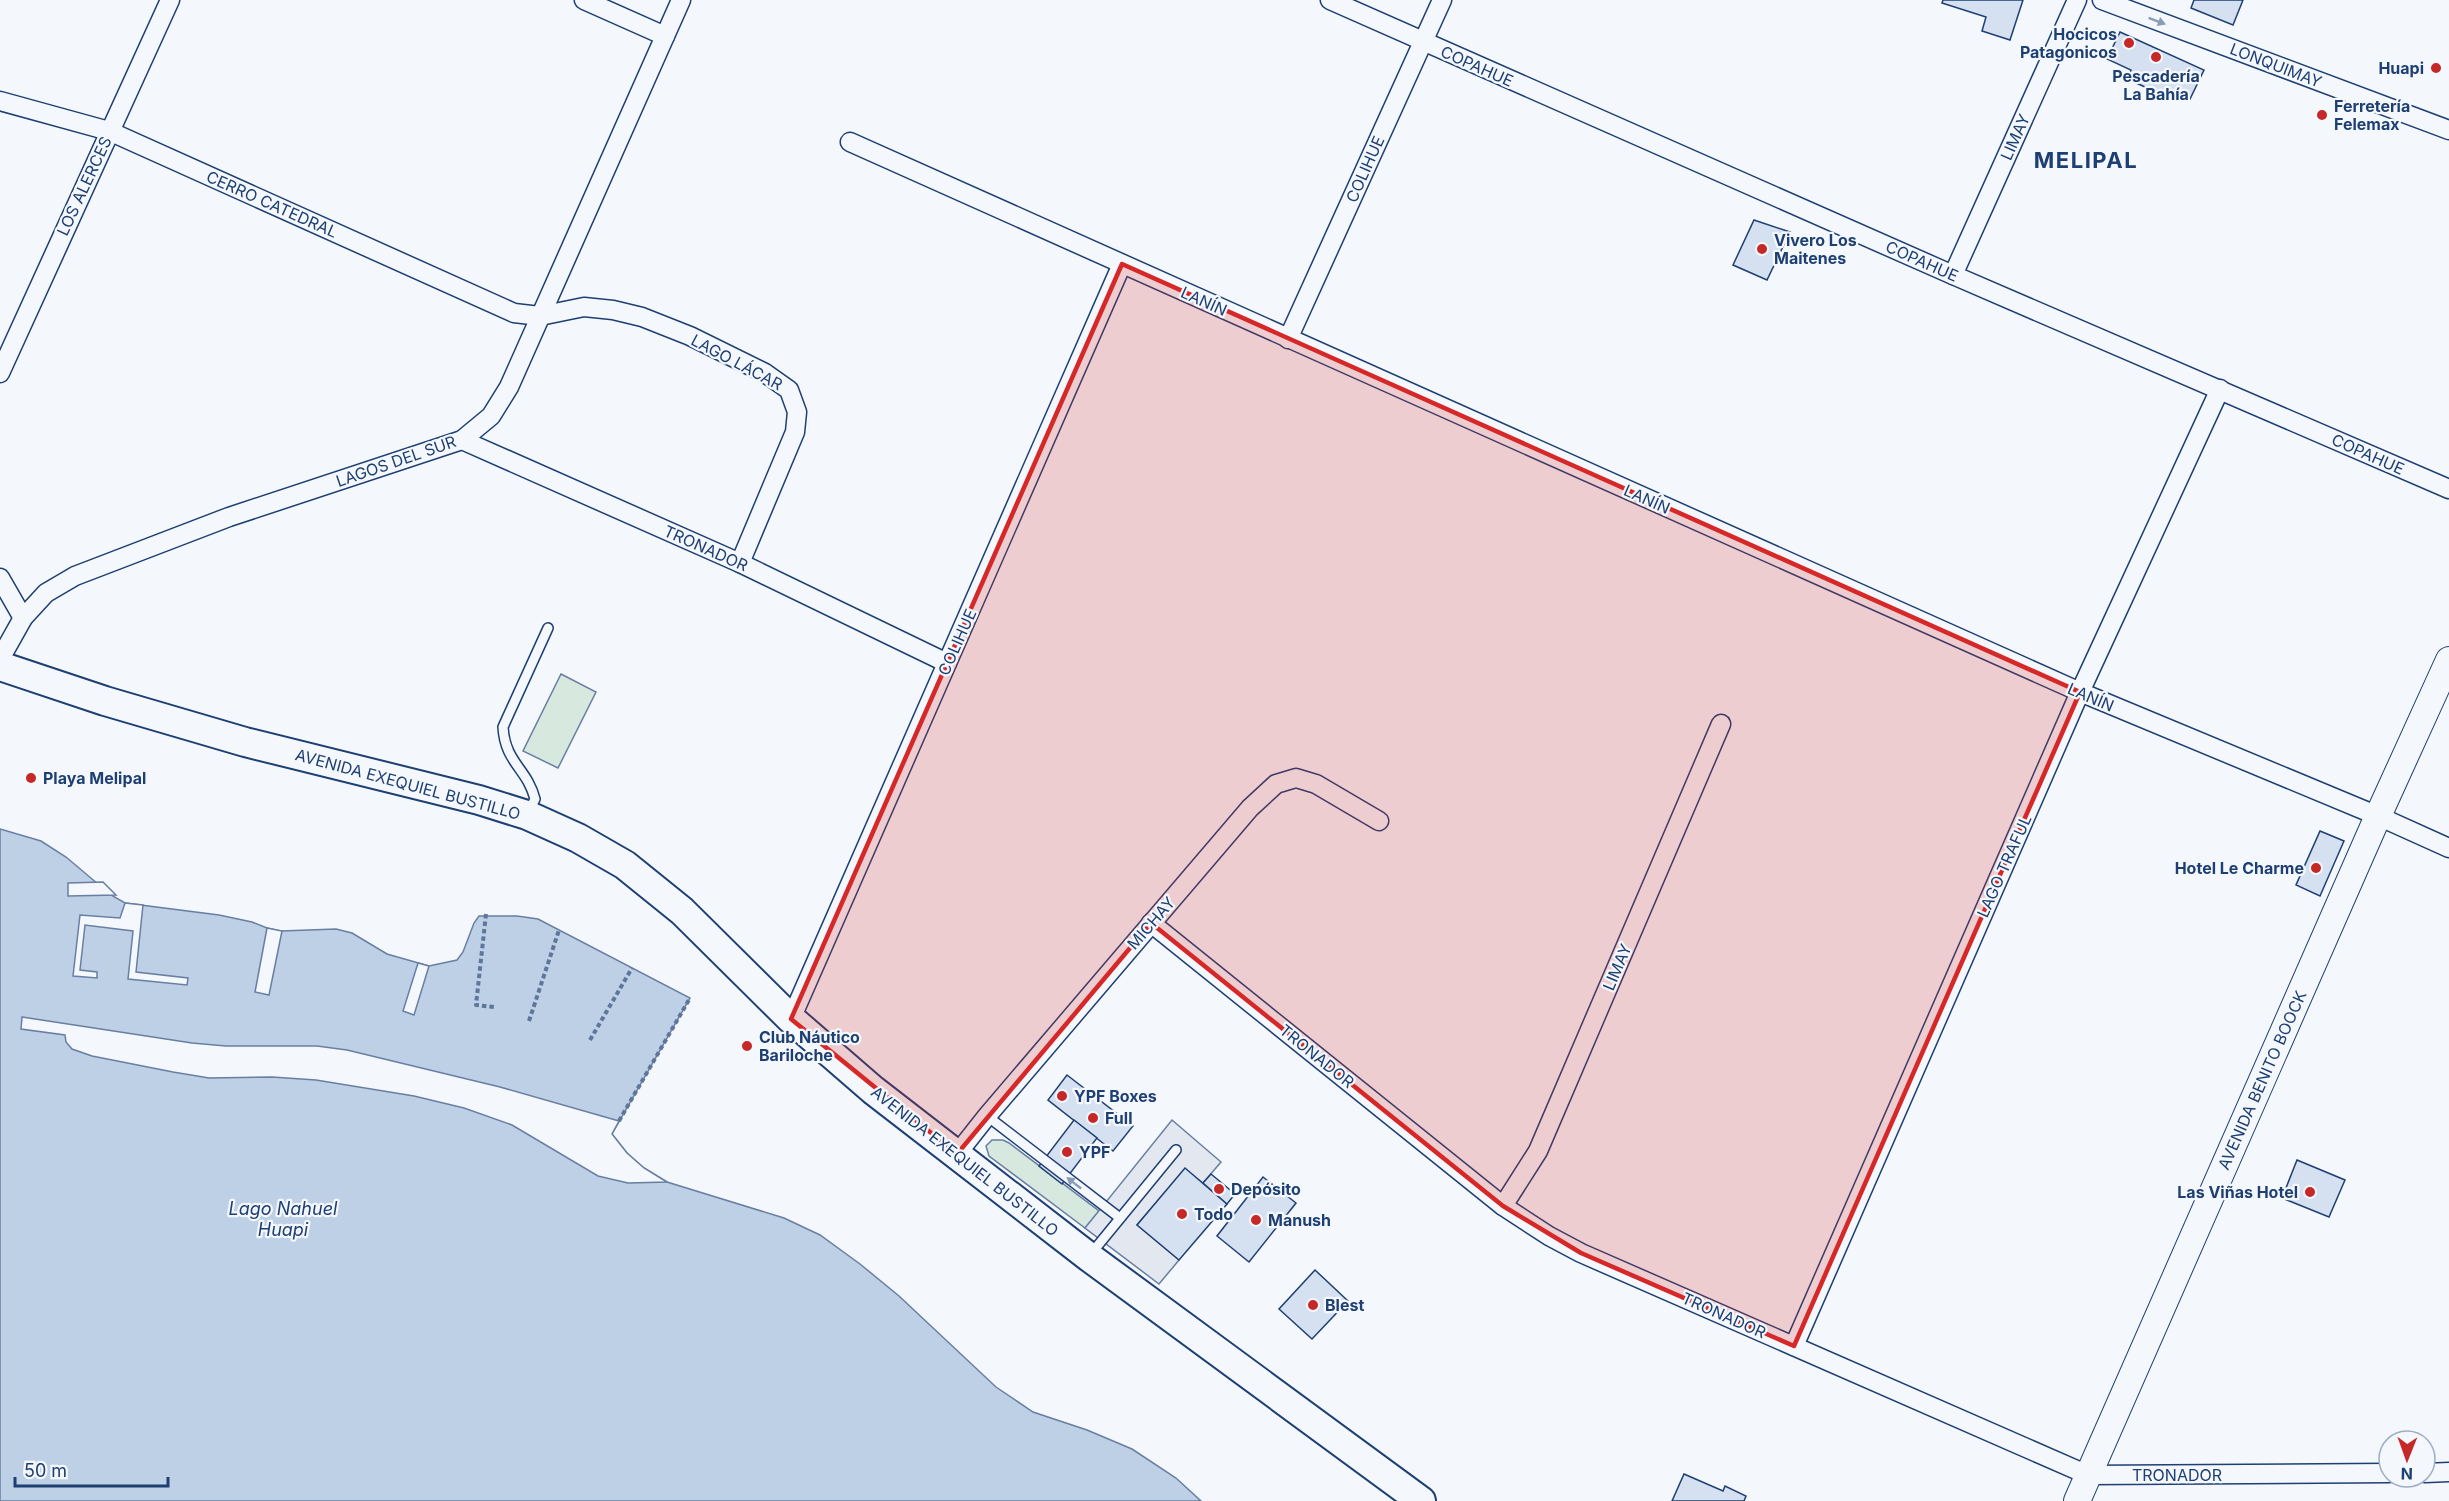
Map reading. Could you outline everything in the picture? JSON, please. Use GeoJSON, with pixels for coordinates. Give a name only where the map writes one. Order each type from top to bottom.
{"type":"FeatureCollection","features":[{"type":"Feature","properties":{"kind":"main road","name":"AVENIDA BENITO BOOCK"},"geometry":{"type":"LineString","coordinates":[[2077,1501],[2378,816],[2449,660]]}},
{"type":"Feature","properties":{"kind":"main road","name":"AVENIDA EXEQUIEL BUSTILLO"},"geometry":{"type":"LineString","coordinates":[[0,666],[105,701],[245,742],[479,800],[527,815],[579,838],[625,865],[682,911],[791,1019],[873,1090],[1089,1257],[1421,1501]]}},
{"type":"Feature","properties":{"kind":"street","name":"LOS ALERCES"},"geometry":{"type":"LineString","coordinates":[[0,373],[3,355],[170,0]]}},
{"type":"Feature","properties":{"kind":"street"},"geometry":{"type":"LineString","coordinates":[[584,0],[665,36]]}},
{"type":"Feature","properties":{"kind":"street","name":"LAGOS DEL SUR"},"geometry":{"type":"LineString","coordinates":[[0,659],[22,618],[46,593],[75,576],[229,517],[462,440],[491,416],[509,387],[681,0]]}},
{"type":"Feature","properties":{"kind":"street","name":"COPAHUE"},"geometry":{"type":"LineString","coordinates":[[1330,0],[2449,489]]}},
{"type":"Feature","properties":{"kind":"street","name":"COLIHUE"},"geometry":{"type":"LineString","coordinates":[[1288,339],[1442,0]]}},
{"type":"Feature","properties":{"kind":"street","name":"LIMAY"},"geometry":{"type":"LineString","coordinates":[[1953,274],[2077,0]]}},
{"type":"Feature","properties":{"kind":"street","name":"LONQUIMAY"},"geometry":{"type":"LineString","coordinates":[[2102,0],[2449,130]]}},
{"type":"Feature","properties":{"kind":"street","name":"CERRO CATEDRAL"},"geometry":{"type":"LineString","coordinates":[[0,101],[109,131],[514,313],[540,316]]}},
{"type":"Feature","properties":{"kind":"street","name":"LANÍN"},"geometry":{"type":"LineString","coordinates":[[850,142],[2080,692],[2378,816],[2449,848]]}},
{"type":"Feature","properties":{"kind":"street","name":"COLIHUE"},"geometry":{"type":"LineString","coordinates":[[791,1019],[1122,264]]}},
{"type":"Feature","properties":{"kind":"street","name":"LAGO LÁCAR"},"geometry":{"type":"LineString","coordinates":[[540,316],[584,307],[612,310],[642,317],[690,336],[765,374],[789,390],[797,412],[795,432],[740,563]]}},
{"type":"Feature","properties":{"kind":"street","name":"LAGO TRAFUL"},"geometry":{"type":"LineString","coordinates":[[1794,1346],[2080,692],[2220,389]]}},
{"type":"Feature","properties":{"kind":"street","name":"TRONADOR"},"geometry":{"type":"LineString","coordinates":[[462,440],[740,563],[947,663]]}},
{"type":"Feature","properties":{"kind":"street"},"geometry":{"type":"LineString","coordinates":[[0,578],[22,618]]}},
{"type":"Feature","properties":{"kind":"street","name":"LIMAY"},"geometry":{"type":"LineString","coordinates":[[1503,1206],[1538,1151],[1721,724]]}},
{"type":"Feature","properties":{"kind":"street","name":"MICHAY"},"geometry":{"type":"LineString","coordinates":[[957,1154],[1250,808],[1276,784],[1296,778],[1316,784],[1379,821]]}},
{"type":"Feature","properties":{"kind":"street","name":"TRONADOR"},"geometry":{"type":"LineString","coordinates":[[1151,923],[1503,1206],[1549,1236],[1581,1253],[2088,1474],[2377,1473]]}},
{"type":"Feature","properties":{"kind":"lane"},"geometry":{"type":"LineString","coordinates":[[527,815],[535,799],[530,781],[512,761],[504,742],[503,727],[548,628]]}},
{"type":"Feature","properties":{"kind":"lane"},"geometry":{"type":"LineString","coordinates":[[987,1116],[1120,1218]]}},
{"type":"Feature","properties":{"kind":"lane"},"geometry":{"type":"LineString","coordinates":[[1089,1257],[1176,1150]]}},
{"type":"Feature","properties":{"kind":"path"},"geometry":{"type":"LineString","coordinates":[[486,914],[476,1005],[494,1007]]}},
{"type":"Feature","properties":{"kind":"path"},"geometry":{"type":"LineString","coordinates":[[529,1021],[559,930]]}},
{"type":"Feature","properties":{"kind":"path"},"geometry":{"type":"LineString","coordinates":[[590,1040],[633,968]]}},
{"type":"Feature","properties":{"kind":"path"},"geometry":{"type":"LineString","coordinates":[[619,1121],[690,998]]}},
{"type":"Feature","properties":{"kind":"highlighted area"},"geometry":{"type":"Polygon","coordinates":[[[1122,264],[2080,692],[1794,1346],[1581,1253],[1503,1206],[1151,923],[957,1154],[791,1019],[1122,264]]]}},
{"type":"Feature","properties":{"kind":"shaded area"},"geometry":{"type":"Polygon","coordinates":[[[561,674],[596,692],[558,768],[523,751],[561,674]]]}},
{"type":"Feature","properties":{"kind":"shaded area"},"geometry":{"type":"Polygon","coordinates":[[[1172,1120],[1221,1162],[1203,1183],[1185,1169],[1137,1225],[1179,1260],[1159,1284],[1085,1228],[1172,1120]]]}},
{"type":"Feature","properties":{"kind":"shaded area"},"geometry":{"type":"Polygon","coordinates":[[[992,1140],[1003,1140],[1009,1143],[1099,1211],[1085,1228],[989,1156],[986,1146],[992,1140]]]}},
{"type":"Feature","properties":{"kind":"water","name":"Lago Nahuel Huapi"},"geometry":{"type":"Polygon","coordinates":[[[0,829],[41,841],[66,857],[111,895],[125,903],[219,915],[281,931],[336,929],[352,933],[387,954],[429,966],[457,960],[479,916],[517,916],[538,919],[690,998],[612,1134],[627,1153],[644,1168],[667,1182],[784,1218],[820,1235],[899,1296],[996,1387],[1033,1412],[1087,1430],[1132,1449],[1176,1478],[1201,1501],[0,1501],[0,829]]]}},
{"type":"Feature","properties":{"kind":"pier"},"geometry":{"type":"Polygon","coordinates":[[[103,882],[116,895],[68,896],[68,883],[103,882]]]}},
{"type":"Feature","properties":{"kind":"pier"},"geometry":{"type":"Polygon","coordinates":[[[125,903],[143,905],[136,972],[188,978],[187,985],[128,979],[133,931],[85,925],[80,970],[97,972],[97,978],[73,976],[80,915],[120,918],[125,903]]]}},
{"type":"Feature","properties":{"kind":"pier"},"geometry":{"type":"Polygon","coordinates":[[[267,928],[282,931],[269,995],[255,992],[267,928]]]}},
{"type":"Feature","properties":{"kind":"pier"},"geometry":{"type":"Polygon","coordinates":[[[418,963],[429,966],[414,1015],[403,1011],[418,963]]]}},
{"type":"Feature","properties":{"kind":"pier"},"geometry":{"type":"Polygon","coordinates":[[[22,1017],[192,1043],[226,1046],[317,1046],[347,1050],[500,1087],[619,1121],[612,1134],[627,1153],[644,1168],[667,1182],[628,1183],[598,1176],[512,1125],[464,1108],[414,1096],[316,1080],[272,1077],[209,1078],[92,1056],[72,1049],[66,1042],[65,1035],[21,1029],[22,1017]]]}},
{"type":"Feature","properties":{"kind":"building"},"geometry":{"type":"Polygon","coordinates":[[[1943,0],[2023,0],[2010,40],[1982,31],[1986,17],[1942,3],[1943,0]]]}},
{"type":"Feature","properties":{"kind":"building"},"geometry":{"type":"Polygon","coordinates":[[[2194,0],[2243,0],[2233,25],[2191,8],[2194,0]]]}},
{"type":"Feature","properties":{"kind":"building"},"geometry":{"type":"Polygon","coordinates":[[[2120,32],[2204,70],[2190,99],[2173,91],[2170,98],[2127,79],[2131,70],[2107,59],[2120,32]]]}},
{"type":"Feature","properties":{"kind":"building","name":"Vivero Los Maitenes"},"geometry":{"type":"Polygon","coordinates":[[[1754,220],[1790,232],[1767,280],[1733,265],[1754,220]]]}},
{"type":"Feature","properties":{"kind":"building"},"geometry":{"type":"Polygon","coordinates":[[[2320,831],[2344,841],[2320,896],[2296,885],[2320,831]]]}},
{"type":"Feature","properties":{"kind":"building"},"geometry":{"type":"Polygon","coordinates":[[[1067,1075],[1133,1126],[1113,1151],[1048,1100],[1067,1075]]]}},
{"type":"Feature","properties":{"kind":"building"},"geometry":{"type":"Polygon","coordinates":[[[1074,1120],[1097,1138],[1062,1184],[1039,1166],[1074,1120]]]}},
{"type":"Feature","properties":{"kind":"building"},"geometry":{"type":"Polygon","coordinates":[[[2297,1160],[2345,1180],[2329,1217],[2282,1198],[2297,1160]]]}},
{"type":"Feature","properties":{"kind":"building","name":"Todo"},"geometry":{"type":"Polygon","coordinates":[[[1185,1168],[1227,1204],[1179,1260],[1137,1225],[1185,1168]]]}},
{"type":"Feature","properties":{"kind":"building","name":"Depósito"},"geometry":{"type":"Polygon","coordinates":[[[1211,1174],[1235,1194],[1227,1204],[1203,1183],[1211,1174]]]}},
{"type":"Feature","properties":{"kind":"building","name":"Manush"},"geometry":{"type":"Polygon","coordinates":[[[1263,1177],[1296,1203],[1249,1262],[1217,1236],[1263,1177]]]}},
{"type":"Feature","properties":{"kind":"building","name":"Blest"},"geometry":{"type":"Polygon","coordinates":[[[1315,1270],[1348,1301],[1312,1339],[1279,1309],[1315,1270]]]}},
{"type":"Feature","properties":{"kind":"building"},"geometry":{"type":"Polygon","coordinates":[[[1684,1474],[1723,1491],[1725,1486],[1746,1496],[1744,1501],[1672,1501],[1684,1474]]]}},
{"type":"Feature","properties":{"kind":"place","name":"Hocicos Patagonicos"},"geometry":{"type":"Point","coordinates":[2129,43]}},
{"type":"Feature","properties":{"kind":"place","name":"Pescadería La Bahía"},"geometry":{"type":"Point","coordinates":[2156,57]}},
{"type":"Feature","properties":{"kind":"place","name":"Huapi"},"geometry":{"type":"Point","coordinates":[2436,68]}},
{"type":"Feature","properties":{"kind":"place","name":"Ferretería Felemax"},"geometry":{"type":"Point","coordinates":[2322,115]}},
{"type":"Feature","properties":{"kind":"place","name":"Vivero Los Maitenes"},"geometry":{"type":"Point","coordinates":[1762,249]}},
{"type":"Feature","properties":{"kind":"place","name":"Playa Melipal"},"geometry":{"type":"Point","coordinates":[31,778]}},
{"type":"Feature","properties":{"kind":"place","name":"Hotel Le Charme"},"geometry":{"type":"Point","coordinates":[2316,868]}},
{"type":"Feature","properties":{"kind":"place","name":"Club Náutico Bariloche"},"geometry":{"type":"Point","coordinates":[747,1046]}},
{"type":"Feature","properties":{"kind":"place","name":"YPF Boxes"},"geometry":{"type":"Point","coordinates":[1062,1096]}},
{"type":"Feature","properties":{"kind":"place","name":"Full"},"geometry":{"type":"Point","coordinates":[1093,1118]}},
{"type":"Feature","properties":{"kind":"place","name":"YPF"},"geometry":{"type":"Point","coordinates":[1067,1152]}},
{"type":"Feature","properties":{"kind":"place","name":"Depósito"},"geometry":{"type":"Point","coordinates":[1219,1189]}},
{"type":"Feature","properties":{"kind":"place","name":"Las Viñas Hotel"},"geometry":{"type":"Point","coordinates":[2310,1192]}},
{"type":"Feature","properties":{"kind":"place","name":"Todo"},"geometry":{"type":"Point","coordinates":[1182,1214]}},
{"type":"Feature","properties":{"kind":"place","name":"Manush"},"geometry":{"type":"Point","coordinates":[1256,1220]}},
{"type":"Feature","properties":{"kind":"place","name":"Blest"},"geometry":{"type":"Point","coordinates":[1313,1305]}},
{"type":"Feature","properties":{"kind":"district","name":"MELIPAL"},"geometry":{"type":"Point","coordinates":[2086,160]}}]}
